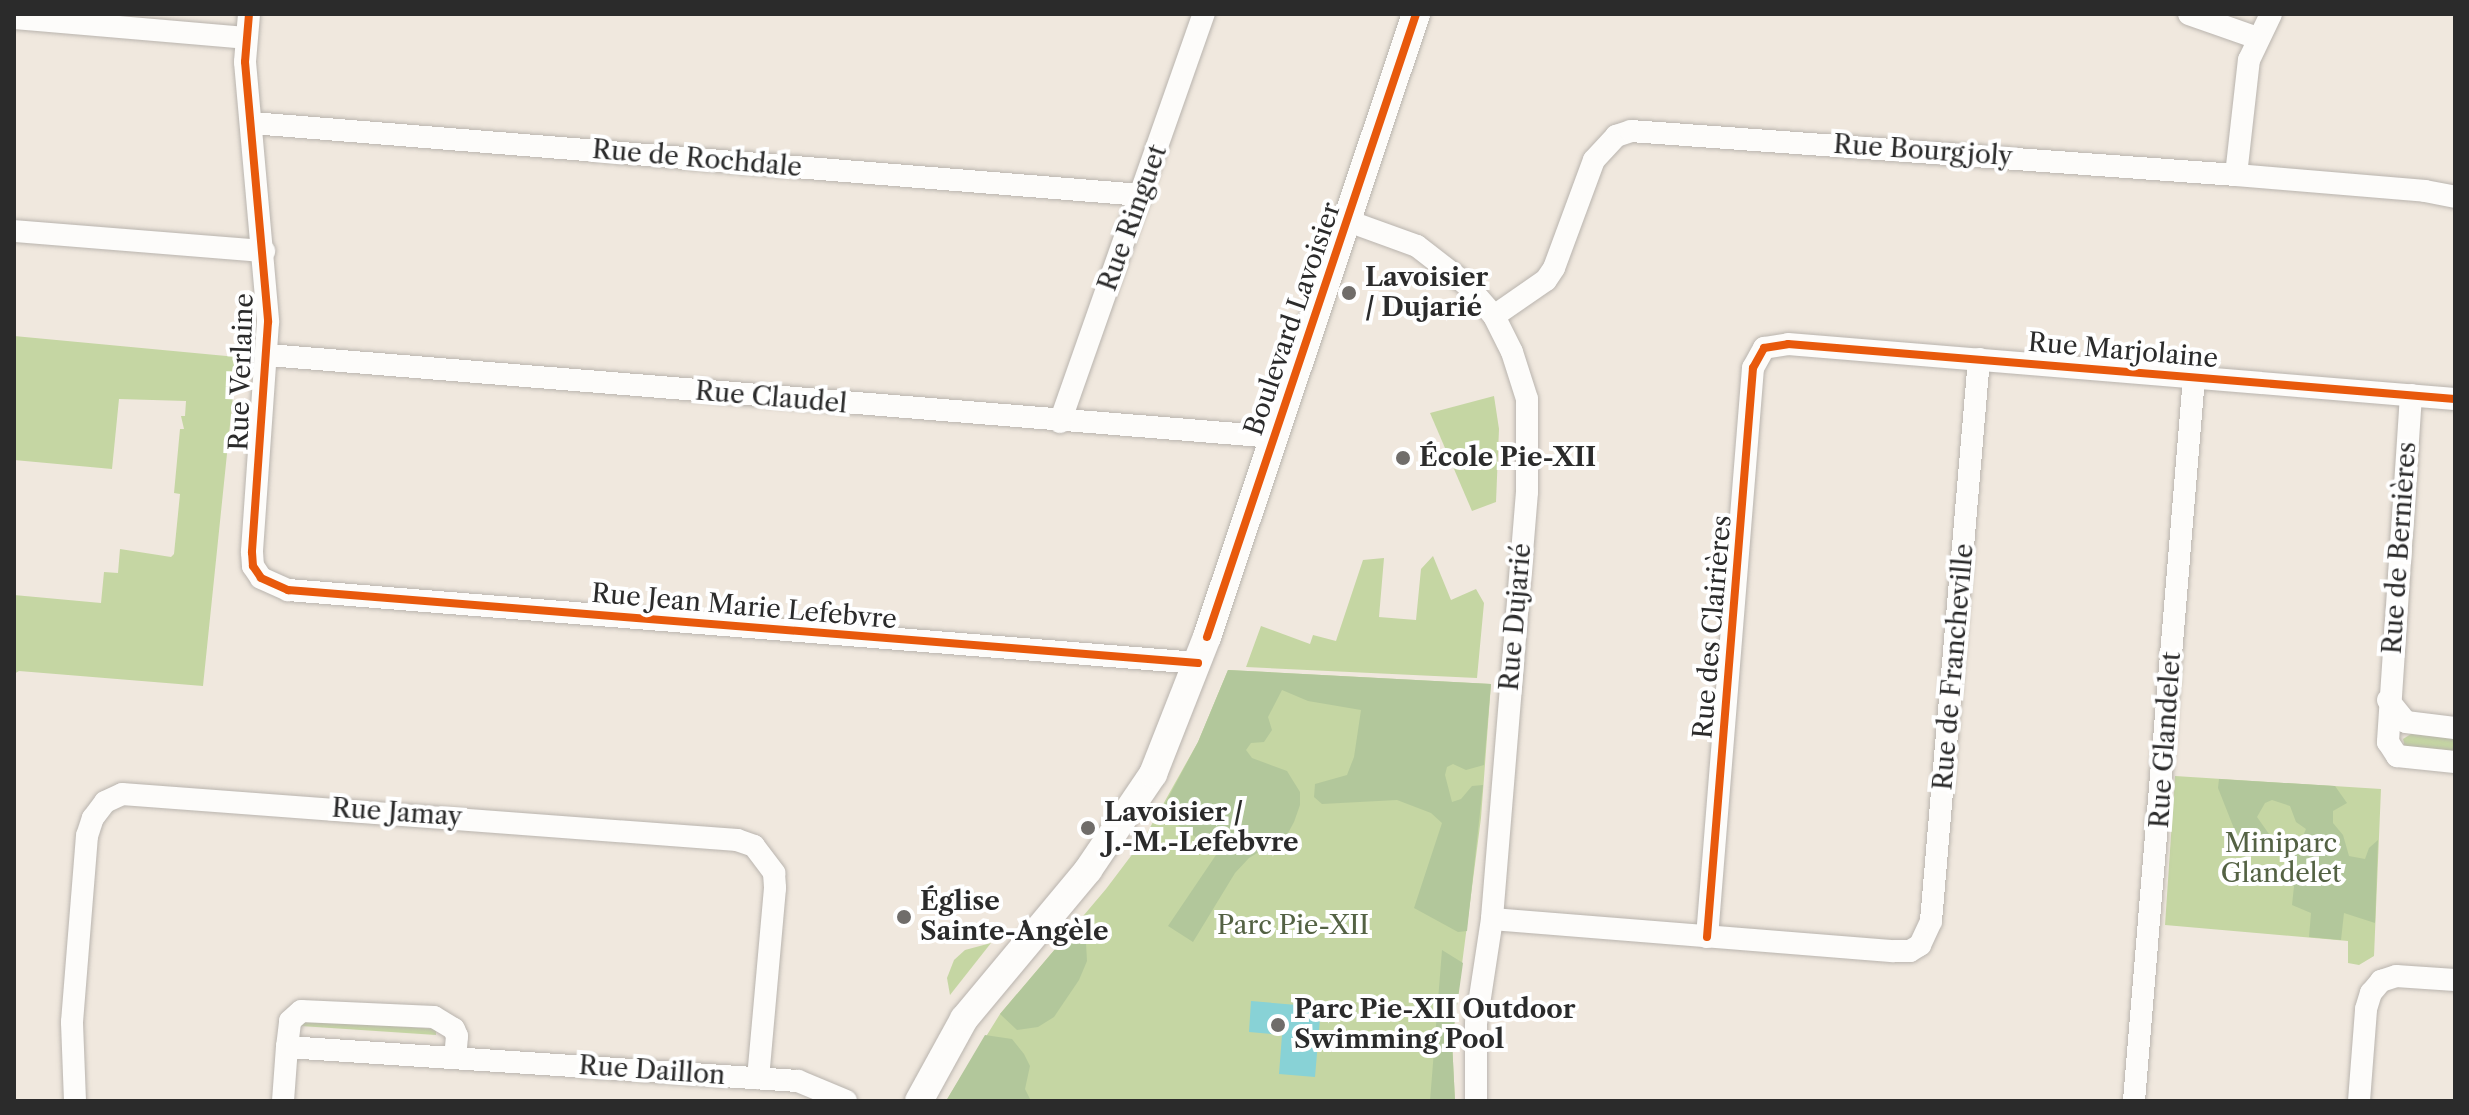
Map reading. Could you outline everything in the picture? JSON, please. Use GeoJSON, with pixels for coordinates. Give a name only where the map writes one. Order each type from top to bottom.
{"type":"FeatureCollection","features":[{"type":"Feature","properties":{"kind":"street","name":"Rue Verlaine"},"geometry":{"type":"LineString","coordinates":[[249,14],[246,38],[264,251],[268,355],[252,552],[253,566],[261,578],[288,590]]}},
{"type":"Feature","properties":{"kind":"street","name":"Rue Ringuet"},"geometry":{"type":"LineString","coordinates":[[1060,422],[1204,14]]}},
{"type":"Feature","properties":{"kind":"street","name":"Boulevard Lavoisier"},"geometry":{"type":"LineString","coordinates":[[919,1101],[964,1019],[1088,870],[1153,774],[1198,663],[1416,14]]}},
{"type":"Feature","properties":{"kind":"street"},"geometry":{"type":"LineString","coordinates":[[2189,14],[2257,38]]}},
{"type":"Feature","properties":{"kind":"street"},"geometry":{"type":"LineString","coordinates":[[2236,175],[2249,60],[2271,14]]}},
{"type":"Feature","properties":{"kind":"street"},"geometry":{"type":"LineString","coordinates":[[14,18],[40,17],[246,38]]}},
{"type":"Feature","properties":{"kind":"street","name":"Rue de Rochdale"},"geometry":{"type":"LineString","coordinates":[[252,123],[1142,195]]}},
{"type":"Feature","properties":{"kind":"street","name":"Rue Bourgjoly"},"geometry":{"type":"LineString","coordinates":[[1494,316],[1546,280],[1554,268],[1594,160],[1616,136],[1631,131],[2236,175],[2425,191],[2455,197]]}},
{"type":"Feature","properties":{"kind":"street","name":"Rue Dujarié"},"geometry":{"type":"LineString","coordinates":[[1348,221],[1417,246],[1466,284],[1494,316],[1521,375],[1529,431],[1492,919],[1476,1023],[1476,1101]]}},
{"type":"Feature","properties":{"kind":"street"},"geometry":{"type":"LineString","coordinates":[[14,231],[264,251]]}},
{"type":"Feature","properties":{"kind":"street","name":"Rue Marjolaine"},"geometry":{"type":"LineString","coordinates":[[1788,344],[2455,399]]}},
{"type":"Feature","properties":{"kind":"street","name":"Rue des Clairières"},"geometry":{"type":"LineString","coordinates":[[1707,937],[1753,368],[1764,348],[1788,344]]}},
{"type":"Feature","properties":{"kind":"street","name":"Rue Claudel"},"geometry":{"type":"LineString","coordinates":[[268,355],[1060,422],[1274,437]]}},
{"type":"Feature","properties":{"kind":"street","name":"Rue de Francheville"},"geometry":{"type":"LineString","coordinates":[[1707,937],[1894,951],[1910,951],[1920,945],[1931,921],[1979,359]]}},
{"type":"Feature","properties":{"kind":"street","name":"Rue Glandelet"},"geometry":{"type":"LineString","coordinates":[[2134,1101],[2194,378]]}},
{"type":"Feature","properties":{"kind":"street","name":"Rue de Bernières"},"geometry":{"type":"LineString","coordinates":[[2411,395],[2388,700],[2388,742],[2397,756],[2455,762]]}},
{"type":"Feature","properties":{"kind":"street","name":"Rue Jean Marie Lefebvre"},"geometry":{"type":"LineString","coordinates":[[288,590],[1198,663]]}},
{"type":"Feature","properties":{"kind":"street"},"geometry":{"type":"LineString","coordinates":[[2388,700],[2398,716],[2415,725],[2455,728]]}},
{"type":"Feature","properties":{"kind":"street","name":"Rue Jamay"},"geometry":{"type":"LineString","coordinates":[[75,1101],[72,1022],[87,836],[93,818],[105,802],[122,794],[721,838],[754,846],[770,866],[775,888],[758,1078]]}},
{"type":"Feature","properties":{"kind":"street"},"geometry":{"type":"LineString","coordinates":[[1492,919],[1707,937]]}},
{"type":"Feature","properties":{"kind":"street"},"geometry":{"type":"LineString","coordinates":[[2359,1101],[2366,1009],[2371,993],[2381,981],[2396,976],[2455,980]]}},
{"type":"Feature","properties":{"kind":"street"},"geometry":{"type":"LineString","coordinates":[[283,1101],[290,1021],[301,1011],[434,1017],[454,1029],[457,1036],[455,1058]]}},
{"type":"Feature","properties":{"kind":"street","name":"Rue Daillon"},"geometry":{"type":"LineString","coordinates":[[287,1047],[798,1081],[846,1101]]}},
{"type":"Feature","properties":{"kind":"green space"},"geometry":{"type":"Polygon","coordinates":[[[14,336],[237,357],[203,686],[19,671],[14,674],[14,595],[101,603],[104,572],[118,573],[120,549],[171,557],[174,554],[180,494],[174,493],[180,429],[184,429],[181,416],[185,416],[186,401],[119,399],[112,469],[14,460],[14,336]]]}},
{"type":"Feature","properties":{"kind":"green space"},"geometry":{"type":"Polygon","coordinates":[[[1494,396],[1499,429],[1496,502],[1472,511],[1430,413],[1494,396]]]}},
{"type":"Feature","properties":{"kind":"green space"},"geometry":{"type":"Polygon","coordinates":[[[1433,556],[1451,600],[1476,589],[1484,603],[1477,678],[1246,667],[1261,626],[1310,644],[1313,635],[1336,641],[1363,560],[1384,558],[1379,617],[1416,620],[1421,569],[1433,556]]]}},
{"type":"Feature","properties":{"kind":"green space","name":"Parc Pie-XII"},"geometry":{"type":"Polygon","coordinates":[[[1228,670],[1491,684],[1481,818],[1452,1041],[1455,1101],[946,1101],[1000,1014],[1106,889],[1143,840],[1198,742],[1228,670]]]}},
{"type":"Feature","properties":{"kind":"green space"},"geometry":{"type":"Polygon","coordinates":[[[1228,670],[1491,684],[1484,765],[1466,770],[1453,764],[1447,767],[1445,775],[1452,802],[1461,799],[1472,786],[1483,785],[1467,931],[1458,932],[1414,908],[1442,823],[1431,813],[1397,800],[1322,804],[1314,797],[1315,784],[1347,775],[1354,757],[1361,710],[1308,701],[1282,690],[1268,717],[1272,730],[1264,742],[1251,743],[1246,750],[1252,758],[1287,771],[1300,792],[1300,805],[1294,822],[1287,835],[1249,858],[1235,873],[1193,942],[1168,926],[1218,852],[1160,813],[1198,742],[1228,670]]]}},
{"type":"Feature","properties":{"kind":"green space"},"geometry":{"type":"Polygon","coordinates":[[[2411,734],[2455,738],[2455,753],[2405,748],[2403,739],[2411,734]]]}},
{"type":"Feature","properties":{"kind":"green space","name":"Miniparc Glandelet"},"geometry":{"type":"Polygon","coordinates":[[[2175,776],[2381,789],[2374,956],[2359,965],[2348,963],[2348,941],[2165,925],[2175,776]]]}},
{"type":"Feature","properties":{"kind":"green space"},"geometry":{"type":"Polygon","coordinates":[[[2219,779],[2335,786],[2347,803],[2333,811],[2333,823],[2343,835],[2349,856],[2365,859],[2369,848],[2378,840],[2375,923],[2344,913],[2341,940],[2309,937],[2311,913],[2292,905],[2294,886],[2282,885],[2282,872],[2291,863],[2306,829],[2296,822],[2290,806],[2272,800],[2265,803],[2257,817],[2274,841],[2249,849],[2235,831],[2218,788],[2219,779]]]}},
{"type":"Feature","properties":{"kind":"green space"},"geometry":{"type":"Polygon","coordinates":[[[1073,928],[1086,943],[1087,961],[1079,980],[1054,1017],[1038,1027],[1017,1030],[1000,1014],[1073,928]]]}},
{"type":"Feature","properties":{"kind":"green space"},"geometry":{"type":"Polygon","coordinates":[[[991,943],[950,995],[947,978],[954,960],[965,950],[991,943]]]}},
{"type":"Feature","properties":{"kind":"green space"},"geometry":{"type":"Polygon","coordinates":[[[1442,950],[1463,963],[1452,1041],[1455,1101],[1430,1101],[1442,950]]]}},
{"type":"Feature","properties":{"kind":"green space"},"geometry":{"type":"Polygon","coordinates":[[[301,1020],[436,1029],[436,1035],[301,1026],[301,1020]]]}},
{"type":"Feature","properties":{"kind":"green space"},"geometry":{"type":"Polygon","coordinates":[[[985,1035],[1012,1039],[1024,1054],[1030,1066],[1025,1089],[1031,1101],[946,1101],[985,1035]]]}},
{"type":"Feature","properties":{"kind":"water"},"geometry":{"type":"Polygon","coordinates":[[[1251,1001],[1321,1007],[1315,1077],[1279,1074],[1282,1035],[1249,1032],[1251,1001]]]}},
{"type":"Feature","properties":{"kind":"cycle path"},"geometry":{"type":"LineString","coordinates":[[249,14],[245,62],[268,322],[252,552],[253,566],[261,578],[288,590],[1198,663]]}},
{"type":"Feature","properties":{"kind":"cycle path"},"geometry":{"type":"LineString","coordinates":[[1207,637],[1416,14]]}},
{"type":"Feature","properties":{"kind":"cycle path"},"geometry":{"type":"LineString","coordinates":[[1707,937],[1753,368],[1764,348],[1788,344],[2455,399]]}},
{"type":"Feature","properties":{"kind":"place","name":"Lavoisier / Dujarié"},"geometry":{"type":"Point","coordinates":[1349,293]}},
{"type":"Feature","properties":{"kind":"place","name":"École Pie-XII"},"geometry":{"type":"Point","coordinates":[1403,458]}},
{"type":"Feature","properties":{"kind":"place","name":"Lavoisier / J.-M.-Lefebvre"},"geometry":{"type":"Point","coordinates":[1088,828]}},
{"type":"Feature","properties":{"kind":"place","name":"Église Sainte-Angèle"},"geometry":{"type":"Point","coordinates":[904,917]}},
{"type":"Feature","properties":{"kind":"place","name":"Parc Pie-XII Outdoor Swimming Pool"},"geometry":{"type":"Point","coordinates":[1278,1025]}}]}
